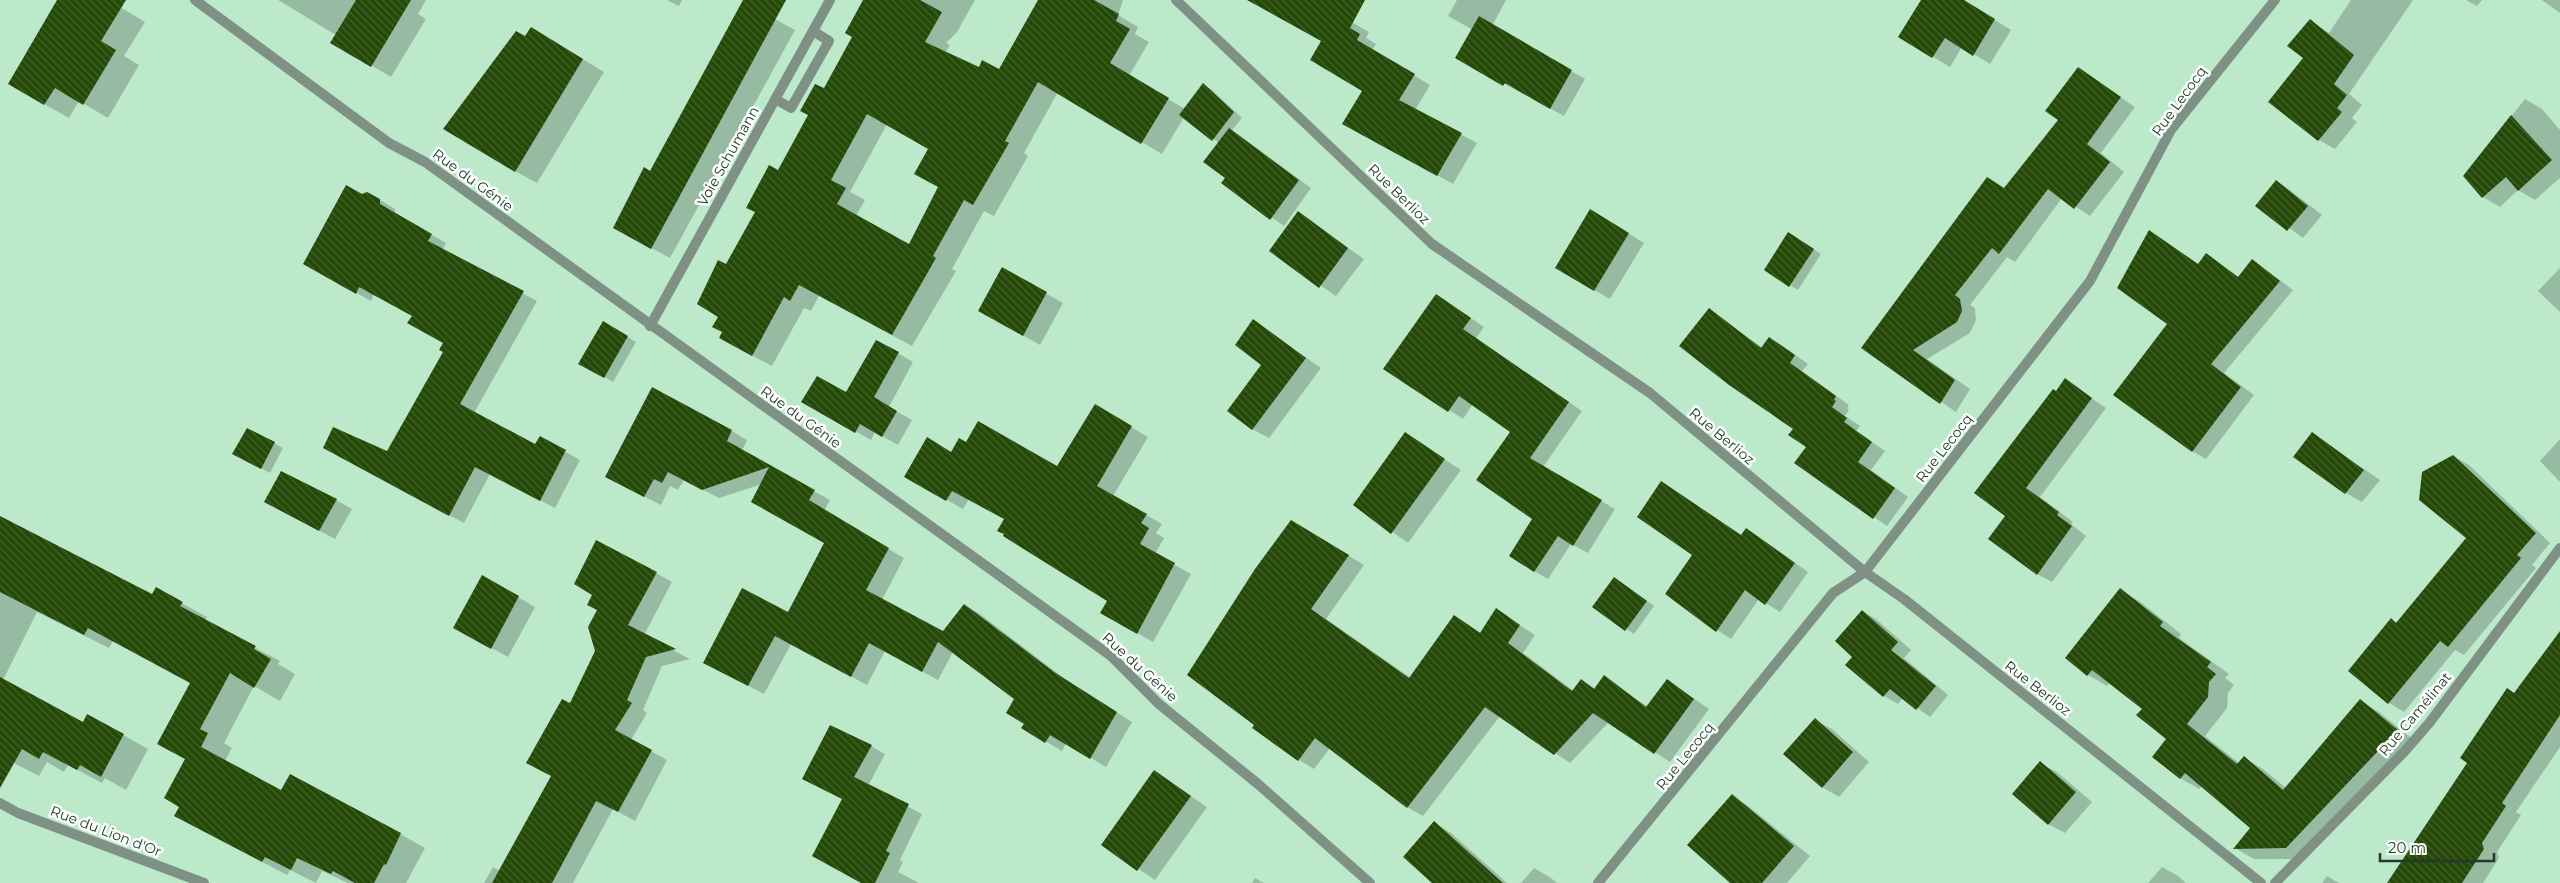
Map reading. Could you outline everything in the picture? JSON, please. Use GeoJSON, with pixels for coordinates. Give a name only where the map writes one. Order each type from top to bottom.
{"type":"FeatureCollection","features":[{"type":"Feature","properties":{"kind":"street","name":"Rue du Génie"},"geometry":{"type":"LineString","coordinates":[[195,0],[374,132],[425,162],[650,326],[1111,656],[1160,704],[1258,784],[1370,883]]}},
{"type":"Feature","properties":{"kind":"street","name":"Voie Schumann"},"geometry":{"type":"LineString","coordinates":[[650,326],[830,0]]}},
{"type":"Feature","properties":{"kind":"street","name":"Rue Berlioz"},"geometry":{"type":"LineString","coordinates":[[1176,0],[1432,244],[1650,394],[1865,572],[1904,599],[2261,883]]}},
{"type":"Feature","properties":{"kind":"street","name":"Rue Lecocq"},"geometry":{"type":"LineString","coordinates":[[1598,883],[1833,593],[1865,572],[2090,281],[2171,130],[2275,0]]}},
{"type":"Feature","properties":{"kind":"street"},"geometry":{"type":"LineString","coordinates":[[775,99],[791,108],[829,41],[813,31]]}},
{"type":"Feature","properties":{"kind":"street","name":"Rue Camélinat"},"geometry":{"type":"LineString","coordinates":[[2275,883],[2405,751],[2430,722],[2560,548]]}},
{"type":"Feature","properties":{"kind":"street","name":"Rue du Lion d'Or"},"geometry":{"type":"LineString","coordinates":[[0,803],[18,812],[204,883]]}},
{"type":"Feature","properties":{"kind":"building"},"geometry":{"type":"Polygon","coordinates":[[[57,0],[126,0],[101,41],[116,50],[83,105],[55,88],[44,105],[8,84],[57,0]]]}},
{"type":"Feature","properties":{"kind":"building"},"geometry":{"type":"Polygon","coordinates":[[[356,0],[411,0],[371,67],[330,43],[356,0]]]}},
{"type":"Feature","properties":{"kind":"building"},"geometry":{"type":"Polygon","coordinates":[[[743,0],[786,0],[651,249],[613,228],[644,167],[650,171],[743,0]]]}},
{"type":"Feature","properties":{"kind":"building"},"geometry":{"type":"Polygon","coordinates":[[[863,0],[920,0],[942,12],[925,42],[979,67],[982,60],[999,69],[1038,0],[1094,0],[1119,14],[1116,21],[1130,29],[1110,63],[1169,98],[1141,144],[1038,82],[1005,141],[1009,143],[973,205],[964,200],[933,256],[936,258],[892,335],[799,285],[790,301],[784,297],[752,356],[719,338],[722,332],[712,327],[718,317],[697,304],[718,260],[726,264],[755,212],[746,208],[769,165],[778,170],[808,115],[800,111],[815,84],[824,88],[852,37],[845,33],[863,0]],[[867,114],[831,180],[846,188],[837,204],[909,244],[938,187],[914,174],[928,149],[867,114]]]}},
{"type":"Feature","properties":{"kind":"building"},"geometry":{"type":"Polygon","coordinates":[[[1247,0],[1365,0],[1350,28],[1360,34],[1357,40],[1415,74],[1399,100],[1462,133],[1437,176],[1342,124],[1362,91],[1310,60],[1321,41],[1247,0]]]}},
{"type":"Feature","properties":{"kind":"building"},"geometry":{"type":"Polygon","coordinates":[[[1921,0],[1964,0],[1995,19],[1973,56],[1945,38],[1932,58],[1898,37],[1921,0]]]}},
{"type":"Feature","properties":{"kind":"building"},"geometry":{"type":"Polygon","coordinates":[[[1479,16],[1572,70],[1550,109],[1505,83],[1503,86],[1455,58],[1479,16]]]}},
{"type":"Feature","properties":{"kind":"building"},"geometry":{"type":"Polygon","coordinates":[[[2310,19],[2354,55],[2334,84],[2347,95],[2337,108],[2342,112],[2318,141],[2268,102],[2303,58],[2287,46],[2310,19]]]}},
{"type":"Feature","properties":{"kind":"building"},"geometry":{"type":"Polygon","coordinates":[[[531,27],[583,59],[515,172],[443,129],[516,31],[525,36],[531,27]]]}},
{"type":"Feature","properties":{"kind":"building"},"geometry":{"type":"Polygon","coordinates":[[[2078,67],[2121,97],[2087,144],[2110,162],[2074,209],[2048,189],[1999,254],[1992,248],[1955,295],[1960,299],[1962,311],[1957,322],[1913,350],[1955,380],[1940,404],[1861,348],[1987,177],[2004,188],[2058,120],[2045,111],[2078,67]]]}},
{"type":"Feature","properties":{"kind":"building"},"geometry":{"type":"Polygon","coordinates":[[[1203,83],[1234,112],[1212,141],[1179,115],[1203,83]]]}},
{"type":"Feature","properties":{"kind":"building"},"geometry":{"type":"Polygon","coordinates":[[[2511,115],[2552,160],[2518,191],[2506,177],[2482,198],[2463,176],[2511,115]]]}},
{"type":"Feature","properties":{"kind":"building"},"geometry":{"type":"Polygon","coordinates":[[[1229,128],[1299,180],[1270,220],[1221,183],[1225,178],[1203,162],[1229,128]]]}},
{"type":"Feature","properties":{"kind":"building"},"geometry":{"type":"Polygon","coordinates":[[[2276,180],[2308,206],[2287,231],[2255,206],[2276,180]]]}},
{"type":"Feature","properties":{"kind":"building"},"geometry":{"type":"Polygon","coordinates":[[[346,185],[362,194],[367,192],[380,199],[380,204],[432,234],[428,241],[524,291],[460,404],[535,444],[540,436],[566,450],[540,501],[475,467],[449,516],[323,448],[333,427],[387,451],[443,352],[439,350],[443,343],[407,323],[412,316],[359,287],[356,294],[303,264],[346,185]]]}},
{"type":"Feature","properties":{"kind":"building"},"geometry":{"type":"Polygon","coordinates":[[[1590,209],[1629,233],[1594,291],[1555,268],[1590,209]]]}},
{"type":"Feature","properties":{"kind":"building"},"geometry":{"type":"Polygon","coordinates":[[[1298,211],[1348,248],[1319,288],[1269,251],[1298,211]]]}},
{"type":"Feature","properties":{"kind":"building"},"geometry":{"type":"Polygon","coordinates":[[[2149,230],[2198,264],[2206,253],[2238,277],[2252,259],[2280,281],[2211,364],[2241,387],[2192,452],[2113,395],[2167,324],[2117,288],[2149,230]]]}},
{"type":"Feature","properties":{"kind":"building"},"geometry":{"type":"Polygon","coordinates":[[[1788,232],[1814,249],[1789,287],[1764,270],[1788,232]]]}},
{"type":"Feature","properties":{"kind":"building"},"geometry":{"type":"Polygon","coordinates":[[[1002,267],[1047,292],[1023,336],[978,311],[1002,267]]]}},
{"type":"Feature","properties":{"kind":"building"},"geometry":{"type":"Polygon","coordinates":[[[1436,294],[1471,318],[1463,329],[1569,402],[1530,458],[1602,500],[1573,546],[1558,536],[1534,572],[1509,556],[1532,519],[1476,480],[1510,432],[1459,396],[1448,412],[1383,369],[1436,294]]]}},
{"type":"Feature","properties":{"kind":"building"},"geometry":{"type":"Polygon","coordinates":[[[1709,308],[1761,348],[1769,337],[1795,355],[1790,363],[1836,396],[1834,400],[1836,401],[1832,407],[1847,418],[1844,422],[1872,442],[1858,462],[1895,488],[1873,519],[1794,463],[1806,447],[1788,435],[1793,429],[1729,385],[1679,346],[1709,308]]]}},
{"type":"Feature","properties":{"kind":"building"},"geometry":{"type":"Polygon","coordinates":[[[1253,319],[1306,358],[1252,430],[1227,411],[1261,365],[1235,345],[1253,319]]]}},
{"type":"Feature","properties":{"kind":"building"},"geometry":{"type":"Polygon","coordinates":[[[603,321],[628,336],[604,378],[578,364],[603,321]]]}},
{"type":"Feature","properties":{"kind":"building"},"geometry":{"type":"Polygon","coordinates":[[[876,340],[899,352],[874,397],[897,411],[882,437],[860,424],[855,433],[801,402],[817,376],[846,392],[876,340]]]}},
{"type":"Feature","properties":{"kind":"building"},"geometry":{"type":"Polygon","coordinates":[[[2065,378],[2092,398],[2026,488],[2059,512],[2057,515],[2072,526],[2037,575],[1988,539],[2005,516],[1974,493],[2053,389],[2056,391],[2065,378]]]}},
{"type":"Feature","properties":{"kind":"building"},"geometry":{"type":"Polygon","coordinates":[[[652,387],[732,430],[727,441],[815,490],[809,500],[889,548],[866,590],[943,631],[964,604],[1054,672],[1117,712],[1090,759],[1050,735],[1045,743],[1021,728],[1024,724],[1006,713],[1014,699],[938,642],[922,672],[869,643],[851,677],[775,636],[748,686],[703,663],[742,588],[788,612],[824,543],[751,502],[769,467],[702,490],[668,472],[662,483],[654,479],[644,497],[605,477],[652,387]]]}},
{"type":"Feature","properties":{"kind":"building"},"geometry":{"type":"Polygon","coordinates":[[[1095,404],[1132,426],[1097,486],[1147,514],[1141,523],[1149,528],[1140,544],[1175,563],[1137,634],[1100,613],[1107,601],[997,531],[1004,519],[952,491],[946,501],[904,477],[927,437],[951,452],[959,438],[966,442],[978,421],[1057,466],[1095,404]]]}},
{"type":"Feature","properties":{"kind":"building"},"geometry":{"type":"Polygon","coordinates":[[[247,428],[275,442],[261,469],[232,454],[247,428]]]}},
{"type":"Feature","properties":{"kind":"building"},"geometry":{"type":"Polygon","coordinates":[[[1405,432],[1445,459],[1391,534],[1353,505],[1405,432]]]}},
{"type":"Feature","properties":{"kind":"building"},"geometry":{"type":"Polygon","coordinates":[[[2312,432],[2364,470],[2345,494],[2293,457],[2312,432]]]}},
{"type":"Feature","properties":{"kind":"building"},"geometry":{"type":"Polygon","coordinates":[[[2453,455],[2536,533],[2517,555],[2521,558],[2448,647],[2440,641],[2388,704],[2348,671],[2391,618],[2396,623],[2466,538],[2419,500],[2422,472],[2453,455]]]}},
{"type":"Feature","properties":{"kind":"building"},"geometry":{"type":"Polygon","coordinates":[[[281,471],[337,499],[319,531],[264,502],[281,471]]]}},
{"type":"Feature","properties":{"kind":"building"},"geometry":{"type":"Polygon","coordinates":[[[1661,481],[1741,535],[1746,528],[1795,563],[1765,605],[1745,590],[1716,632],[1665,594],[1692,555],[1637,517],[1661,481]]]}},
{"type":"Feature","properties":{"kind":"building"},"geometry":{"type":"Polygon","coordinates":[[[0,516],[152,594],[156,587],[183,602],[180,606],[256,646],[254,649],[271,659],[254,688],[230,673],[200,729],[208,733],[201,747],[281,790],[290,774],[401,833],[386,865],[384,864],[374,883],[355,883],[333,871],[331,874],[297,858],[291,870],[265,857],[262,862],[174,816],[179,807],[164,798],[185,759],[157,744],[190,683],[88,628],[84,635],[0,592],[0,516]]]}},
{"type":"Feature","properties":{"kind":"building"},"geometry":{"type":"Polygon","coordinates":[[[1291,520],[1349,555],[1311,609],[1409,678],[1454,615],[1480,633],[1496,608],[1520,625],[1508,643],[1572,691],[1581,679],[1594,689],[1604,675],[1646,707],[1667,679],[1694,699],[1654,754],[1593,713],[1554,755],[1485,707],[1407,808],[1315,738],[1298,761],[1252,728],[1254,725],[1187,675],[1255,569],[1291,520]]]}},
{"type":"Feature","properties":{"kind":"building"},"geometry":{"type":"Polygon","coordinates":[[[596,540],[657,572],[628,625],[676,649],[646,657],[627,700],[632,703],[615,730],[652,750],[618,812],[596,801],[552,883],[492,883],[551,776],[526,763],[562,699],[570,703],[595,651],[588,627],[597,610],[587,605],[592,595],[574,584],[596,540]]]}},
{"type":"Feature","properties":{"kind":"building"},"geometry":{"type":"Polygon","coordinates":[[[482,575],[519,596],[491,649],[453,628],[482,575]]]}},
{"type":"Feature","properties":{"kind":"building"},"geometry":{"type":"Polygon","coordinates":[[[1614,577],[1647,601],[1625,631],[1592,607],[1614,577]]]}},
{"type":"Feature","properties":{"kind":"building"},"geometry":{"type":"Polygon","coordinates":[[[2120,588],[2163,622],[2160,626],[2211,662],[2207,667],[2216,674],[2209,682],[2208,697],[2187,724],[2237,764],[2244,756],[2283,790],[2360,699],[2398,730],[2286,848],[2233,849],[2250,828],[2185,773],[2180,779],[2152,757],[2166,739],[2136,715],[2142,709],[2092,670],[2087,676],[2065,658],[2120,588]]]}},
{"type":"Feature","properties":{"kind":"building"},"geometry":{"type":"Polygon","coordinates":[[[1862,610],[1898,642],[1891,650],[1936,686],[1916,710],[1890,689],[1883,697],[1845,665],[1852,657],[1835,641],[1862,610]]]}},
{"type":"Feature","properties":{"kind":"building"},"geometry":{"type":"Polygon","coordinates":[[[2560,631],[2560,715],[2502,803],[2506,806],[2482,843],[2484,849],[2462,883],[2387,883],[2467,763],[2460,758],[2507,688],[2514,693],[2560,631]]]}},
{"type":"Feature","properties":{"kind":"building"},"geometry":{"type":"Polygon","coordinates":[[[0,677],[83,722],[87,714],[124,734],[101,777],[80,765],[77,770],[43,752],[39,759],[22,749],[0,788],[0,677]]]}},
{"type":"Feature","properties":{"kind":"building"},"geometry":{"type":"Polygon","coordinates":[[[1815,718],[1853,752],[1822,788],[1783,754],[1815,718]]]}},
{"type":"Feature","properties":{"kind":"building"},"geometry":{"type":"Polygon","coordinates":[[[830,725],[872,745],[854,777],[909,804],[886,851],[890,853],[875,883],[861,883],[812,856],[842,799],[802,779],[830,725]]]}},
{"type":"Feature","properties":{"kind":"building"},"geometry":{"type":"Polygon","coordinates":[[[2040,761],[2076,792],[2048,825],[2012,794],[2040,761]]]}},
{"type":"Feature","properties":{"kind":"building"},"geometry":{"type":"Polygon","coordinates":[[[1154,770],[1191,796],[1137,871],[1101,845],[1154,770]]]}},
{"type":"Feature","properties":{"kind":"building"},"geometry":{"type":"Polygon","coordinates":[[[1732,794],[1794,846],[1762,883],[1730,883],[1687,845],[1732,794]]]}},
{"type":"Feature","properties":{"kind":"building"},"geometry":{"type":"Polygon","coordinates":[[[1434,821],[1503,883],[1432,883],[1403,857],[1434,821]]]}}]}
